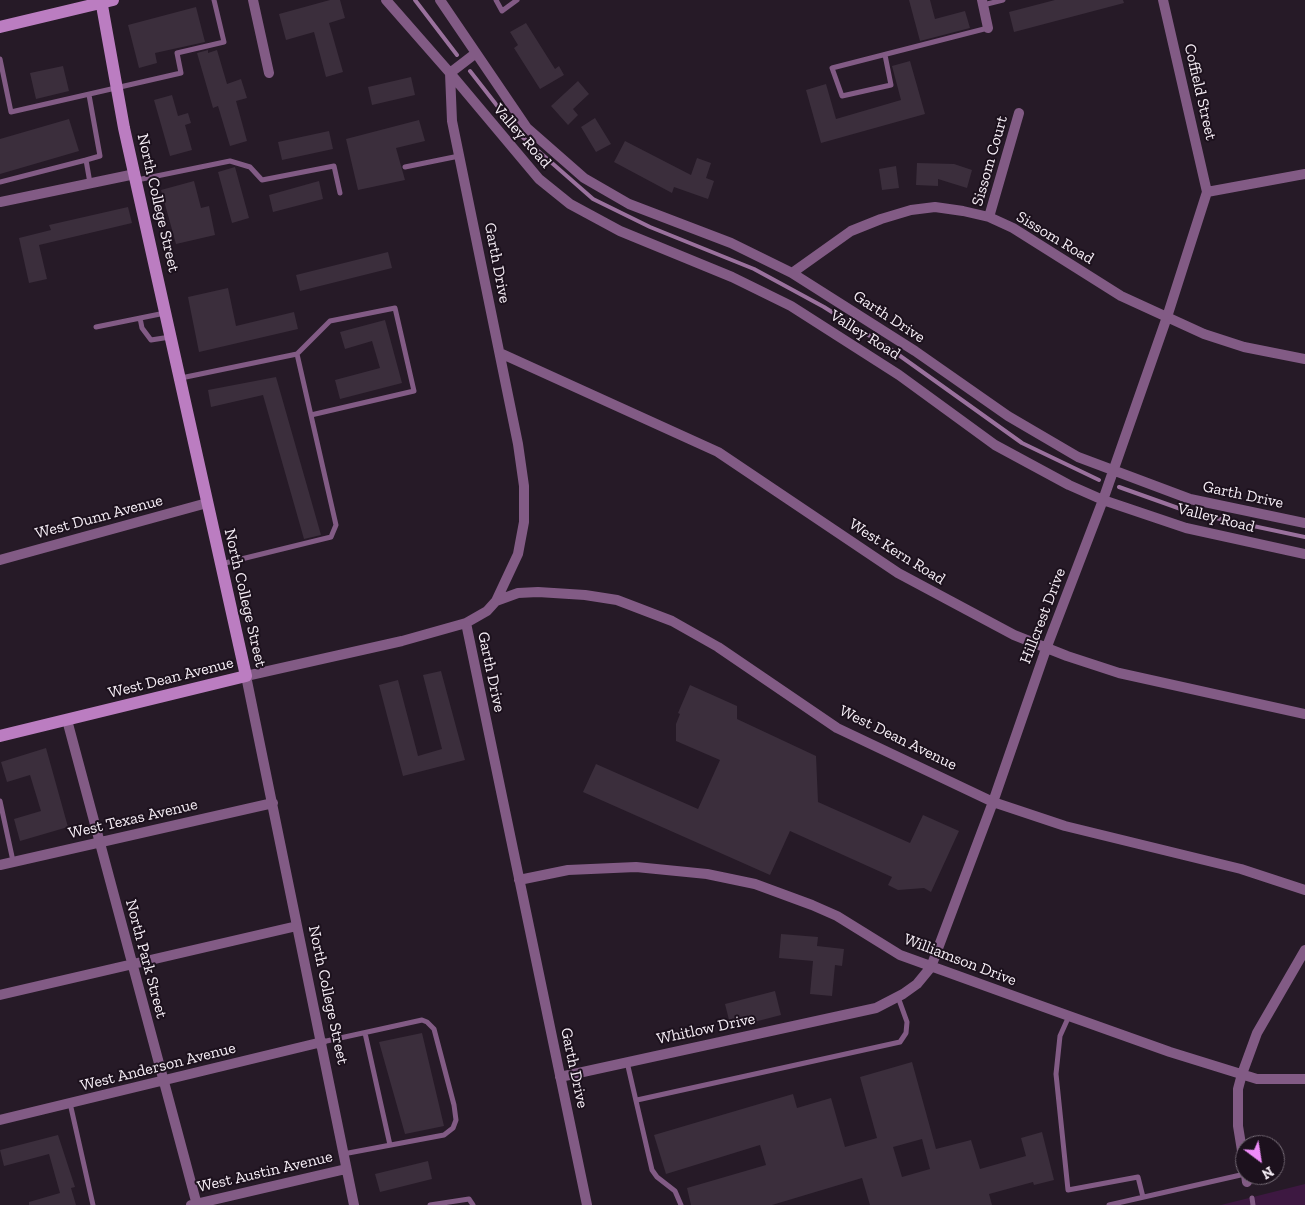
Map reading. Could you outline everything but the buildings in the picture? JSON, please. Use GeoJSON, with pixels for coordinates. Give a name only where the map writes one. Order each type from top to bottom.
{"type":"FeatureCollection","features":[{"type":"Feature","properties":{"kind":"street"},"geometry":{"type":"LineString","coordinates":[[253,0],[269,73]]}},
{"type":"Feature","properties":{"kind":"street"},"geometry":{"type":"LineString","coordinates":[[386,0],[450,73],[476,53]]}},
{"type":"Feature","properties":{"kind":"street","name":"Garth Drive"},"geometry":{"type":"LineString","coordinates":[[440,0],[527,128],[584,178],[629,204],[731,243],[792,273],[915,351],[1008,416],[1078,456],[1190,499],[1305,523]]}},
{"type":"Feature","properties":{"kind":"street","name":"Coffield Street"},"geometry":{"type":"LineString","coordinates":[[1164,0],[1207,192]]}},
{"type":"Feature","properties":{"kind":"street","name":"North College Street"},"geometry":{"type":"LineString","coordinates":[[105,1],[117,89],[135,177],[274,803],[354,1205]]}},
{"type":"Feature","properties":{"kind":"street"},"geometry":{"type":"LineString","coordinates":[[0,27],[105,1]]}},
{"type":"Feature","properties":{"kind":"street"},"geometry":{"type":"LineString","coordinates":[[982,2],[988,28]]}},
{"type":"Feature","properties":{"kind":"street","name":"Garth Drive"},"geometry":{"type":"LineString","coordinates":[[450,73],[452,121],[509,395],[524,486],[524,522],[518,554],[496,602],[487,611],[466,623],[588,1205]]}},
{"type":"Feature","properties":{"kind":"street","name":"Valley Road"},"geometry":{"type":"LineString","coordinates":[[450,73],[539,179],[570,204],[620,231],[732,277],[791,306],[899,375],[995,445],[1069,485],[1103,500],[1186,528],[1305,554]]}},
{"type":"Feature","properties":{"kind":"street","name":"Sissom Court"},"geometry":{"type":"LineString","coordinates":[[989,218],[1020,113]]}},
{"type":"Feature","properties":{"kind":"street"},"geometry":{"type":"LineString","coordinates":[[1207,192],[1305,174]]}},
{"type":"Feature","properties":{"kind":"street"},"geometry":{"type":"LineString","coordinates":[[0,202],[90,183],[135,177]]}},
{"type":"Feature","properties":{"kind":"street","name":"Hillcrest Drive"},"geometry":{"type":"LineString","coordinates":[[859,1011],[876,1008],[898,997],[917,984],[931,967],[993,802],[1046,649],[1114,471],[1167,317],[1207,192]]}},
{"type":"Feature","properties":{"kind":"street","name":"Sissom Road"},"geometry":{"type":"LineString","coordinates":[[792,273],[851,231],[911,210],[935,207],[989,218],[1013,228],[1121,296],[1204,334],[1244,347],[1305,359]]}},
{"type":"Feature","properties":{"kind":"street","name":"West Kern Road"},"geometry":{"type":"LineString","coordinates":[[500,353],[718,452],[898,574],[1014,635],[1046,649],[1119,673],[1305,714]]}},
{"type":"Feature","properties":{"kind":"street","name":"West Dunn Avenue"},"geometry":{"type":"LineString","coordinates":[[0,560],[207,503]]}},
{"type":"Feature","properties":{"kind":"street","name":"West Dean Avenue"},"geometry":{"type":"LineString","coordinates":[[496,602],[518,593],[585,594],[617,600],[672,621],[746,665],[837,728],[993,802],[1065,826],[1241,869],[1305,890]]}},
{"type":"Feature","properties":{"kind":"street","name":"West Dean Avenue"},"geometry":{"type":"LineString","coordinates":[[0,736],[246,676],[402,641],[466,623]]}},
{"type":"Feature","properties":{"kind":"street","name":"North Park Street"},"geometry":{"type":"LineString","coordinates":[[67,720],[164,1081],[195,1205]]}},
{"type":"Feature","properties":{"kind":"street","name":"West Texas Avenue"},"geometry":{"type":"LineString","coordinates":[[0,865],[274,803]]}},
{"type":"Feature","properties":{"kind":"street","name":"Williamson Drive"},"geometry":{"type":"LineString","coordinates":[[519,880],[568,870],[636,867],[707,874],[755,884],[812,904],[837,916],[888,949],[931,967],[1242,1074],[1267,1079],[1305,1079]]}},
{"type":"Feature","properties":{"kind":"street"},"geometry":{"type":"LineString","coordinates":[[0,995],[297,926]]}},
{"type":"Feature","properties":{"kind":"street"},"geometry":{"type":"LineString","coordinates":[[1239,1135],[1238,1089],[1242,1074],[1257,1033],[1305,950]]}},
{"type":"Feature","properties":{"kind":"street","name":"Whitlow Drive"},"geometry":{"type":"LineString","coordinates":[[560,1077],[859,1011]]}},
{"type":"Feature","properties":{"kind":"street","name":"West Anderson Avenue"},"geometry":{"type":"LineString","coordinates":[[0,1120],[322,1042]]}},
{"type":"Feature","properties":{"kind":"street","name":"West Austin Avenue"},"geometry":{"type":"LineString","coordinates":[[195,1205],[346,1169]]}},
{"type":"Feature","properties":{"kind":"lane"},"geometry":{"type":"LineString","coordinates":[[0,62],[12,112],[181,73],[177,53],[224,42],[214,0]]}},
{"type":"Feature","properties":{"kind":"lane"},"geometry":{"type":"LineString","coordinates":[[496,0],[502,10],[517,0]]}},
{"type":"Feature","properties":{"kind":"lane"},"geometry":{"type":"LineString","coordinates":[[982,2],[1003,0]]}},
{"type":"Feature","properties":{"kind":"lane"},"geometry":{"type":"LineString","coordinates":[[885,55],[891,85],[842,96],[832,68],[988,28]]}},
{"type":"Feature","properties":{"kind":"lane"},"geometry":{"type":"LineString","coordinates":[[0,182],[100,156],[89,95]]}},
{"type":"Feature","properties":{"kind":"lane"},"geometry":{"type":"LineString","coordinates":[[405,167],[460,156]]}},
{"type":"Feature","properties":{"kind":"lane"},"geometry":{"type":"LineString","coordinates":[[86,160],[90,183]]}},
{"type":"Feature","properties":{"kind":"lane"},"geometry":{"type":"LineString","coordinates":[[135,177],[230,161],[250,167],[262,180],[334,166],[340,193]]}},
{"type":"Feature","properties":{"kind":"lane"},"geometry":{"type":"LineString","coordinates":[[180,378],[296,354],[330,322],[395,308],[414,391],[311,415]]}},
{"type":"Feature","properties":{"kind":"lane"},"geometry":{"type":"LineString","coordinates":[[96,327],[165,313]]}},
{"type":"Feature","properties":{"kind":"lane"},"geometry":{"type":"LineString","coordinates":[[140,318],[142,328],[151,340],[171,337]]}},
{"type":"Feature","properties":{"kind":"lane"},"geometry":{"type":"LineString","coordinates":[[221,564],[331,536],[336,525],[296,354]]}},
{"type":"Feature","properties":{"kind":"lane"},"geometry":{"type":"LineString","coordinates":[[0,801],[14,862]]}},
{"type":"Feature","properties":{"kind":"lane"},"geometry":{"type":"LineString","coordinates":[[637,1100],[900,1042],[906,1033],[907,1022],[898,997]]}},
{"type":"Feature","properties":{"kind":"lane"},"geometry":{"type":"LineString","coordinates":[[1070,1016],[1060,1036],[1056,1074],[1068,1190],[1138,1177],[1143,1197]]}},
{"type":"Feature","properties":{"kind":"lane"},"geometry":{"type":"LineString","coordinates":[[322,1042],[422,1020],[427,1022],[434,1029],[454,1105],[456,1120],[453,1128],[444,1135],[343,1154]]}},
{"type":"Feature","properties":{"kind":"lane"},"geometry":{"type":"LineString","coordinates":[[365,1033],[390,1145]]}},
{"type":"Feature","properties":{"kind":"lane"},"geometry":{"type":"LineString","coordinates":[[626,1062],[637,1100],[652,1170],[657,1177],[675,1191],[681,1205]]}},
{"type":"Feature","properties":{"kind":"lane"},"geometry":{"type":"LineString","coordinates":[[70,1103],[92,1205]]}},
{"type":"Feature","properties":{"kind":"lane"},"geometry":{"type":"LineString","coordinates":[[1109,1205],[1235,1179]]}},
{"type":"Feature","properties":{"kind":"lane"},"geometry":{"type":"LineString","coordinates":[[1252,1198],[1253,1205]]}},
{"type":"Feature","properties":{"kind":"lane"},"geometry":{"type":"LineString","coordinates":[[430,1205],[469,1199],[473,1205]]}},
{"type":"Feature","properties":{"kind":"shaded area"},"geometry":{"type":"Polygon","coordinates":[[[1305,1184],[1305,1205],[1221,1205],[1305,1184]]]}},
{"type":"Feature","properties":{"kind":"waterway"},"geometry":{"type":"LineString","coordinates":[[415,0],[457,55]]}},
{"type":"Feature","properties":{"kind":"waterway"},"geometry":{"type":"LineString","coordinates":[[470,71],[520,135],[593,199],[650,227],[754,269],[824,307],[889,348],[1022,443],[1099,480]]}},
{"type":"Feature","properties":{"kind":"waterway"},"geometry":{"type":"LineString","coordinates":[[1119,487],[1192,513],[1305,537]]}}]}
